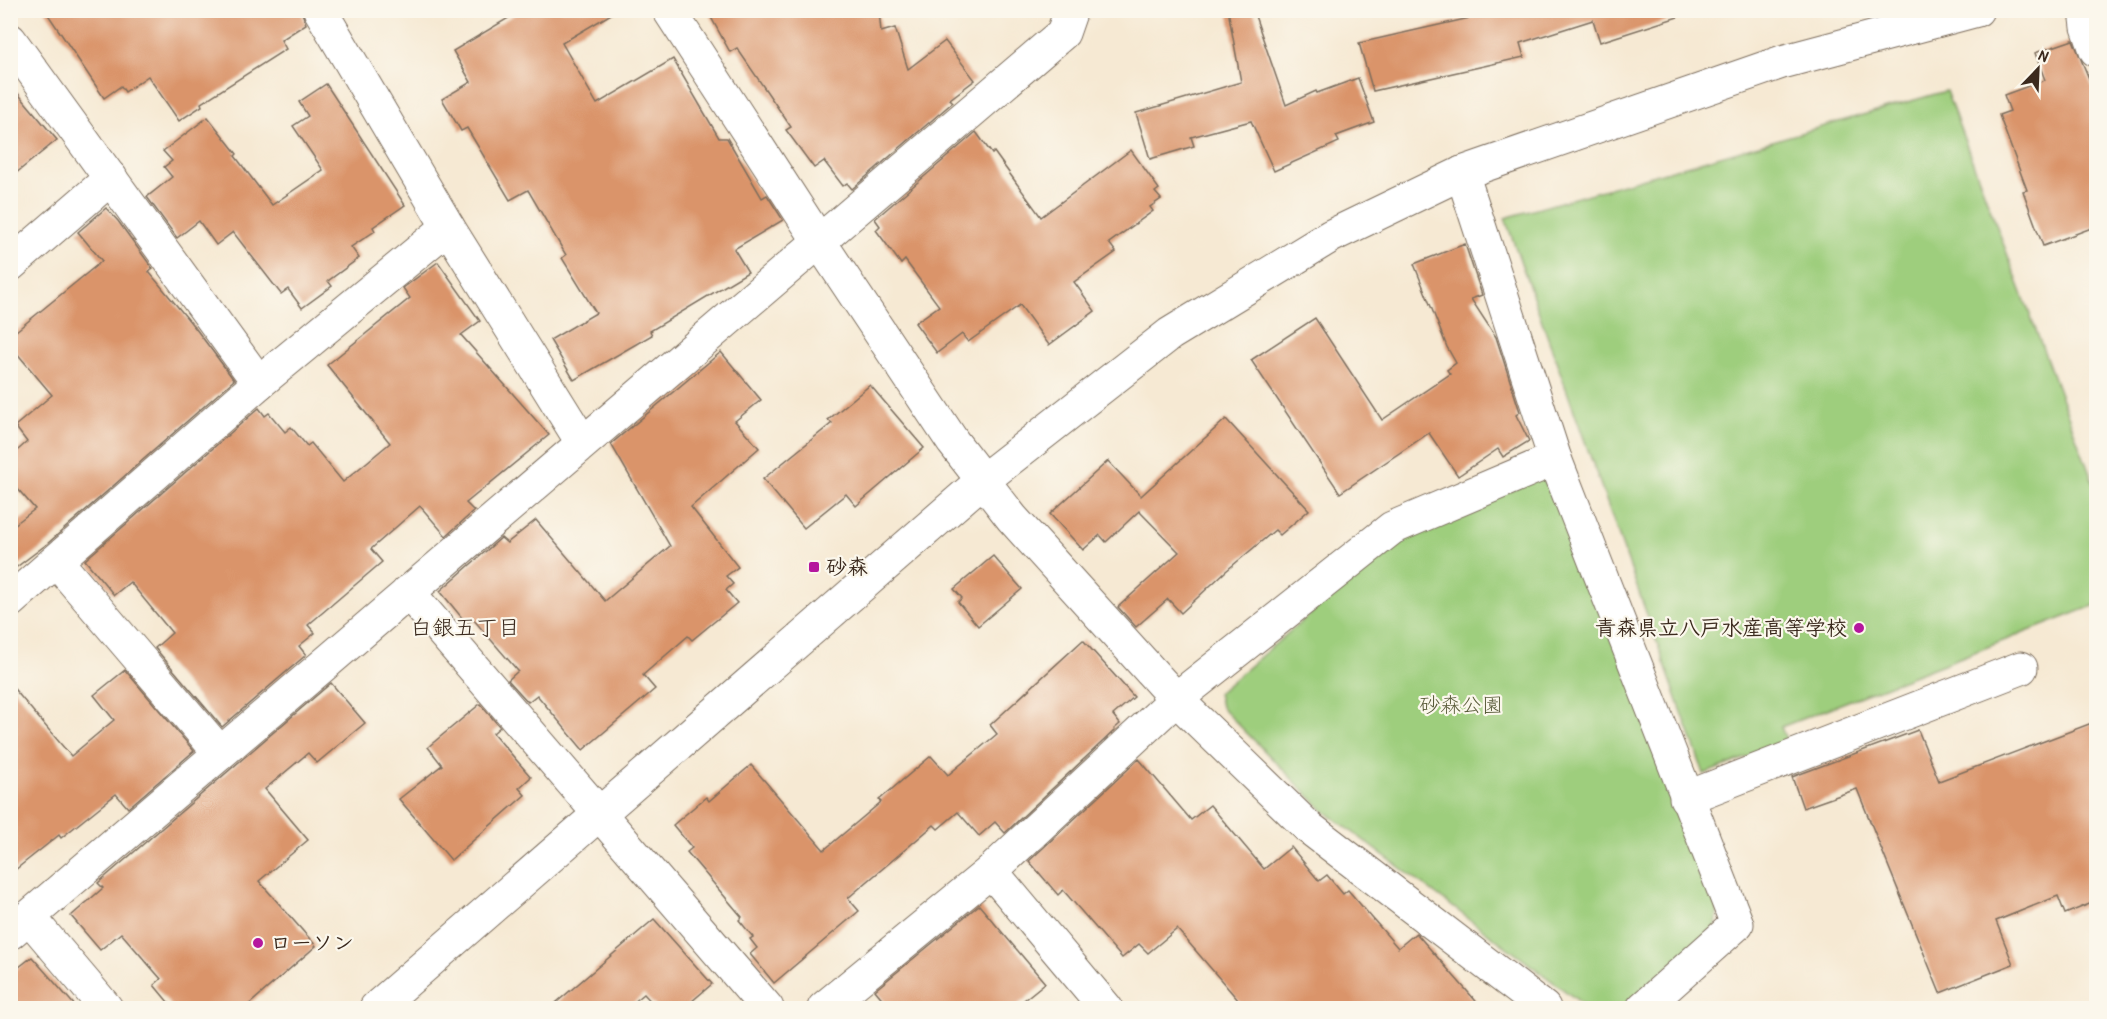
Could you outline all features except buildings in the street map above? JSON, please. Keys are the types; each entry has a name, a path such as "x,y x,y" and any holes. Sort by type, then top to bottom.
{"street":[{"path":"320,10 448,227 582,442"},
{"path":"669,10 953,442 1012,518 1176,699 1308,826 1544,1008"},
{"path":"106,1008 20,925 1063,33 1071,10"},
{"path":"376,1008 982,481 1170,334 1331,236 1462,173 1782,62 1977,10"},
{"path":"2086,10 2088,27 2097,50"},
{"path":"10,40 259,383"},
{"path":"1462,173 1555,459 1737,924 1643,1008"},
{"path":"10,265 111,178"},
{"path":"10,602 259,383 448,227"},
{"path":"824,1008 991,871 1176,699 1392,528 1555,459"},
{"path":"57,562 220,753"},
{"path":"408,592 767,1008"},
{"path":"1686,798 2021,668"},
{"path":"991,871 1106,1008"}],"green space":[{"name":"青森県立八戸水産高等学校","path":"1946,91 2096,490 2096,605 1781,727 1787,742 1704,774 1505,218"},
{"name":"砂森公園","path":"1537,479 1553,482 1718,905 1716,927 1621,1008 1588,1008 1323,810 1221,707 1218,693 1397,540"}],"place":[{"name":"砂森","path":"814,567"},
{"name":"青森県立八戸水産高等学校","path":"1859,628"},
{"name":"ローソン","path":"258,943"}],"district":[{"name":"白銀五丁目","path":"465,627"}]}
